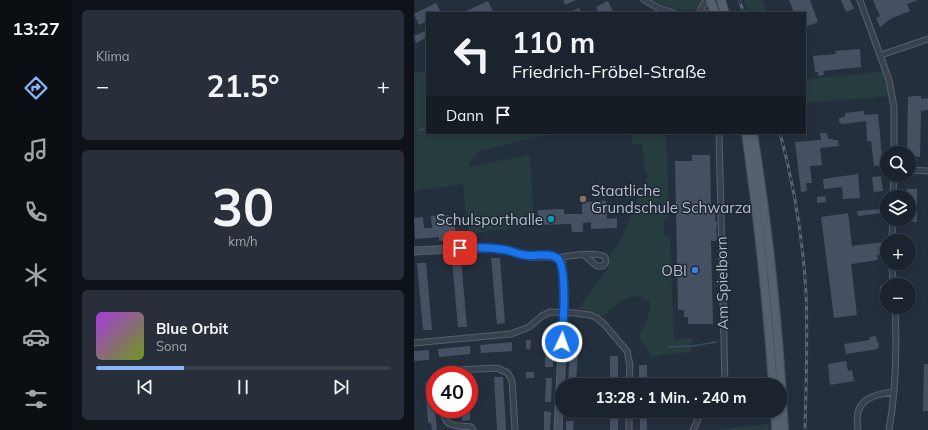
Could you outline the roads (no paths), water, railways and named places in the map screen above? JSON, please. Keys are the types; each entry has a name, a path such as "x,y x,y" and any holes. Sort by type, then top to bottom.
{"main road":[{"path":"710,0 714,12"},
{"path":"715,12 721,2"},
{"path":"721,2 725,12"},
{"path":"746,134 768,304 773,378"},
{"path":"753,134 760,177 775,303 784,430"},
{"path":"775,418 776,430"}],"street":[{"path":"644,0 662,11"},
{"path":"700,12 706,0"},
{"path":"860,0 889,80 894,107 894,146"},
{"path":"881,55 928,39"},
{"name":"Am Spielborn","path":"719,134 725,378"},
{"path":"916,170 928,171"},
{"path":"414,252 482,247 507,250 522,255 552,256 557,258 577,254 584,255"},
{"path":"557,258 562,266 564,312 558,430"},
{"path":"414,343 511,334 529,327 546,313 564,312 590,315 597,318 604,324 627,351 630,365 629,378"},
{"path":"889,430 893,392 896,335 895,314"},
{"path":"478,369 497,368 508,373 512,381 515,430"},
{"path":"858,430 857,415 860,407 867,399 876,394 893,392"},
{"path":"445,418 449,423 457,427 472,427 473,430"},
{"path":"629,418 629,430"},
{"path":"693,430 699,418"}],"waterway":[{"path":"420,130 426,128"},
{"path":"669,347 693,346 716,342"}],"railway":[{"path":"739,0 744,12"},
{"path":"780,134 790,172 805,273 807,327 805,430"}],"place":[{"name":"Staatliche Grundschule Schwarza","path":"583,199"},
{"name":"Schulsporthalle","path":"551,219"},
{"name":"OBI","path":"695,270"}]}
